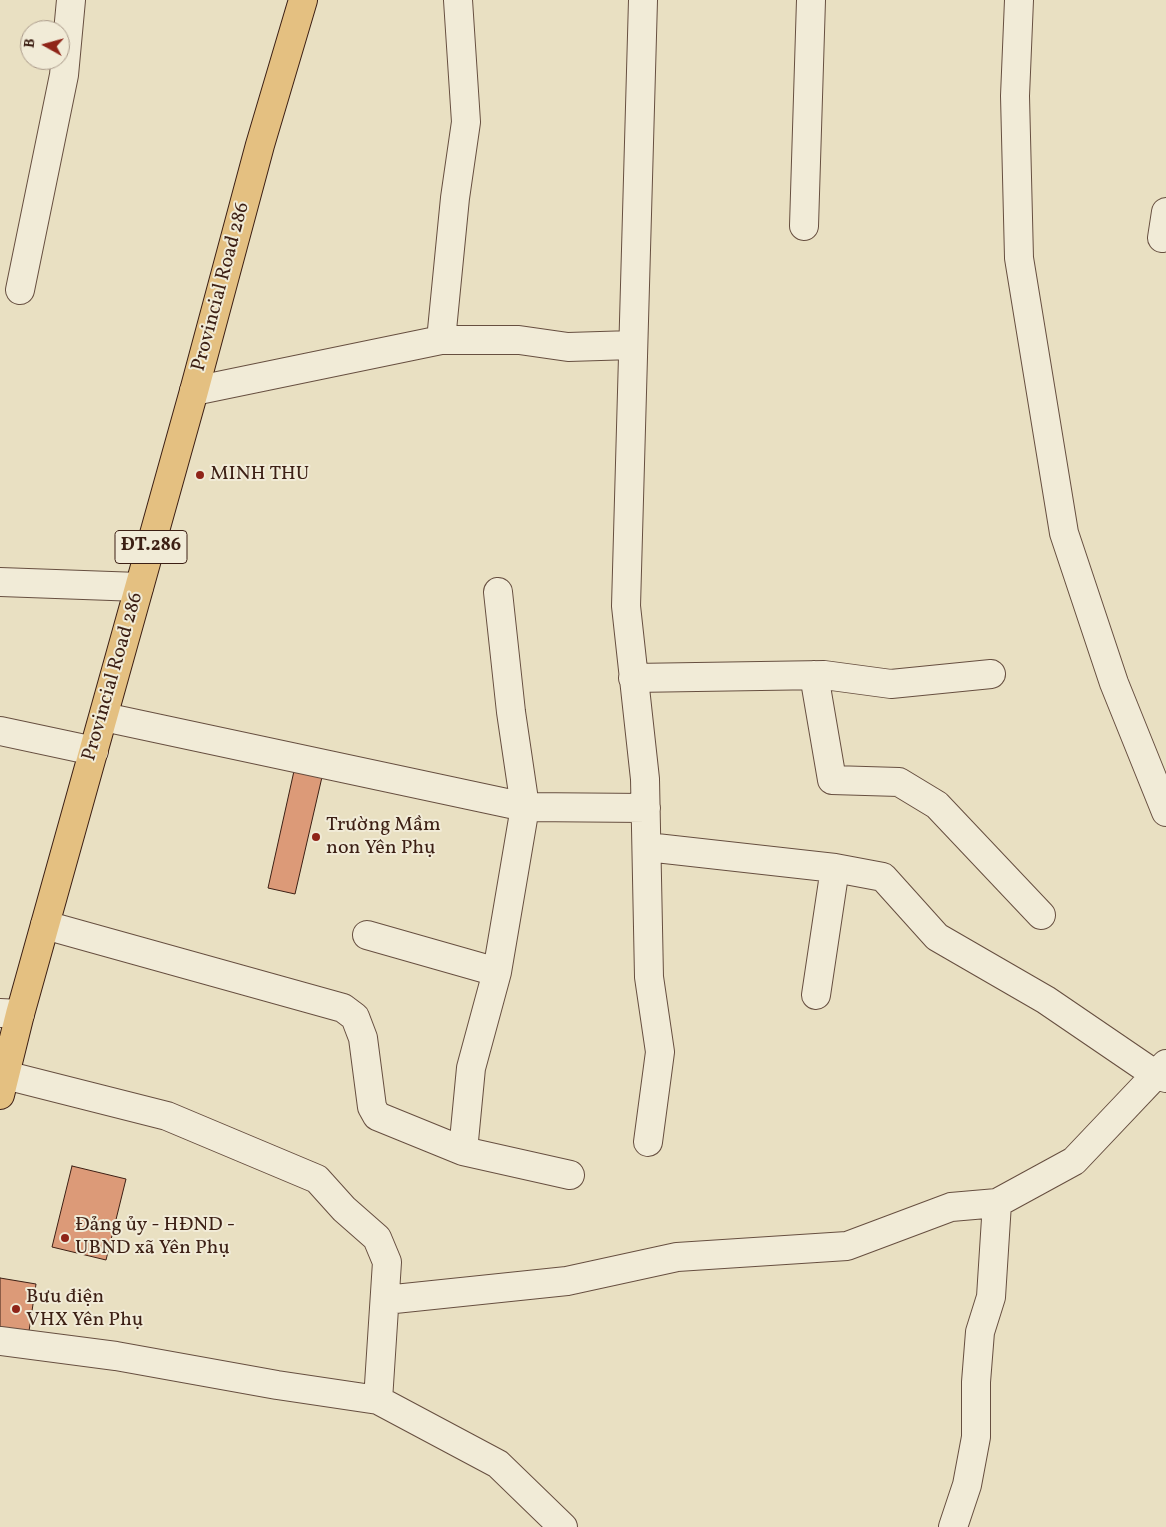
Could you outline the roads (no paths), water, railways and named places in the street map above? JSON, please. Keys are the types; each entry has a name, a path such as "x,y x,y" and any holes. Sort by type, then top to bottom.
{"main road":[{"name":"Provincial Road 286","path":"3,1085 10,1013 45,925 140,587 260,145 303,0"}],"street":[{"path":"20,290 64,75 71,0"},
{"path":"441,340 455,198 466,122 458,0"},
{"path":"643,0 626,606 645,779 649,977 660,1052 648,1142"},
{"path":"804,226 811,0"},
{"path":"1019,0 1015,96 1019,258 1064,533 1114,683 1166,812"},
{"path":"194,391 441,340 519,340 568,346 634,345"},
{"path":"0,582 140,587"},
{"path":"463,1151 471,1068 497,972 525,807 511,712 498,592"},
{"path":"633,678 814,675 838,676 891,684 992,674"},
{"path":"814,675 832,780 899,782 936,805 1042,915"},
{"path":"104,717 525,807 646,808"},
{"path":"0,731 94,751"},
{"path":"385,1300 567,1281 677,1257 847,1246 951,1207 997,1203 1074,1161 1163,1072 1046,1000 937,937 883,877 835,868 647,847"},
{"path":"816,995 835,868"},
{"path":"45,925 343,1008 355,1017 363,1038 372,1107 377,1116 463,1151 570,1175"},
{"path":"368,935 497,972"},
{"path":"3,1085 167,1116 317,1179 344,1209 377,1238 387,1262 378,1400"},
{"path":"953,1527 967,1485 976,1437 976,1382 980,1332 991,1296 997,1203"},
{"path":"0,1341 116,1356 277,1385 378,1400 498,1464 564,1527"}],"place":[{"name":"MINH THU","path":"200,475"},
{"name":"Trường Mầm non Yên Phụ","path":"316,837"},
{"name":"Đảng ủy - HĐND - UBND xã Yên Phụ","path":"65,1238"},
{"name":"Bưu điện VHX Yên Phụ","path":"16,1309"}]}
